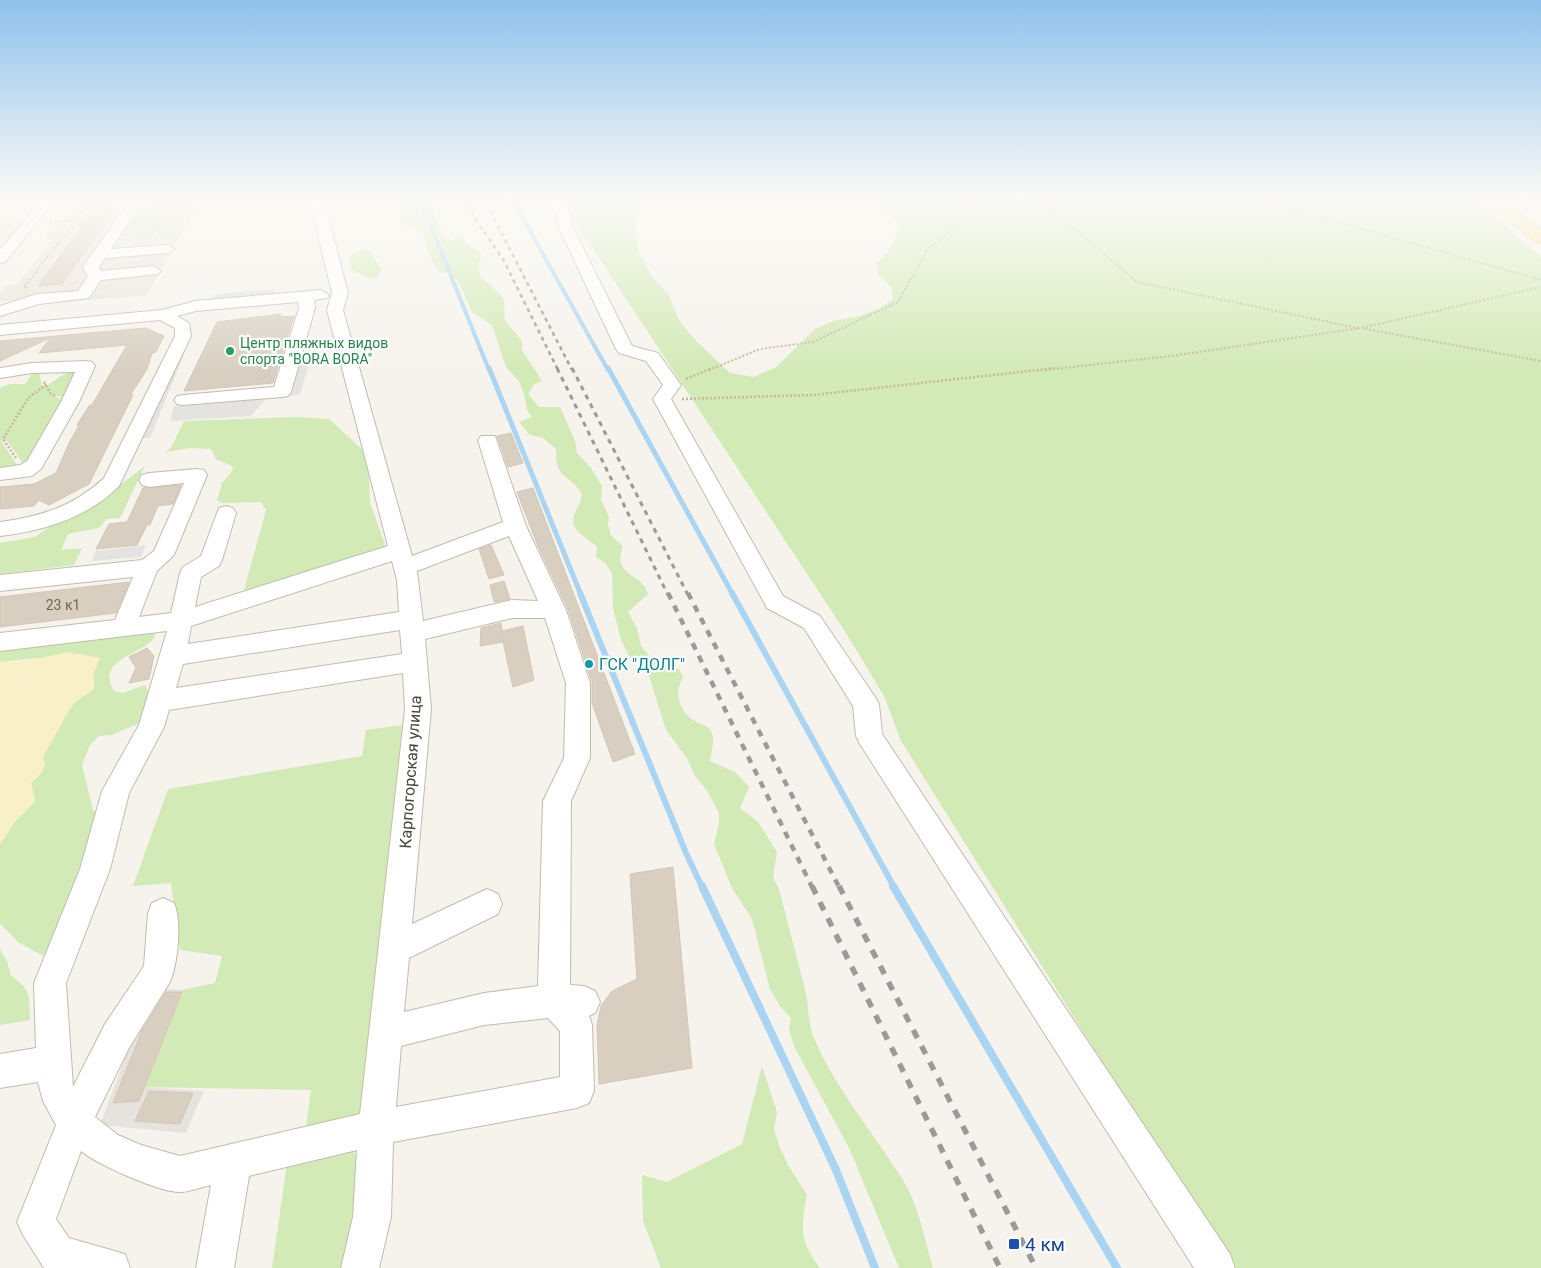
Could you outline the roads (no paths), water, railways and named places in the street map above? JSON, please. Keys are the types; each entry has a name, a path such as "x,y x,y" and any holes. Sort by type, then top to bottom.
{"lane":[{"path":"96,276 90,267 97,256"},
{"name":"Карпогорская улица","path":"331,256 340,293 335,310 408,580 418,709 376,1128 372,1217 360,1268"},
{"path":"580,256 625,349 652,356 667,392 775,602 812,622 866,704 869,736 1216,1268"},
{"path":"96,276 152,271"},
{"path":"85,293 96,276"},
{"path":"0,311 44,298 103,292"},
{"path":"0,330 163,314 195,306 340,293"},
{"path":"183,400 282,392 307,308 306,297"},
{"path":"0,529 49,520 104,490 112,481 183,336 183,326 163,314"},
{"path":"0,373 24,368 63,365 86,366 70,402 34,465 25,471 0,474"},
{"path":"226,513 211,560 191,573 173,656 151,727 116,791 95,869 50,984 55,1089 74,1123 105,1148 139,1163 180,1174 376,1128 577,1091 576,1024 569,1001 558,801 577,758 578,683 554,610 516,526 488,440"},
{"path":"123,628 148,567 163,555 197,475 149,480"},
{"path":"0,642 181,620 516,526"},
{"path":"0,583 148,567"},
{"path":"173,656 412,626 512,609 554,610"},
{"path":"159,701 414,662"},
{"path":"394,949 487,904"},
{"path":"111,1268 56,1254 36,1222 74,1123 117,1036 159,971 163,913"},
{"path":"386,1034 462,1012 569,1001"},
{"path":"0,1071 54,1062"},
{"path":"215,1268 233,1161"}],"waterway":[{"path":"443,256 489,370"},
{"path":"544,256 608,370"},
{"path":"489,368 581,595"},
{"path":"608,368 733,595"},
{"path":"580,593 686,853 702,887"},
{"path":"732,593 894,887"},
{"path":"702,886 836,1170 875,1268"},
{"path":"893,886 1117,1268"}],"railway":[{"path":"501,256 558,370"},
{"path":"513,256 572,370"},
{"path":"557,368 668,595"},
{"path":"572,368 688,595"},
{"path":"668,593 812,887"},
{"path":"688,593 839,887"},
{"path":"812,886 1000,1268"},
{"path":"839,886 1036,1268"}],"place":[{"name":"Центр пляжных видов спорта \"BORA BORA\"","path":"230,351"},
{"name":"ГСК \"ДОЛГ\"","path":"589,664"},
{"name":"4 км","path":"1014,1244"}]}
